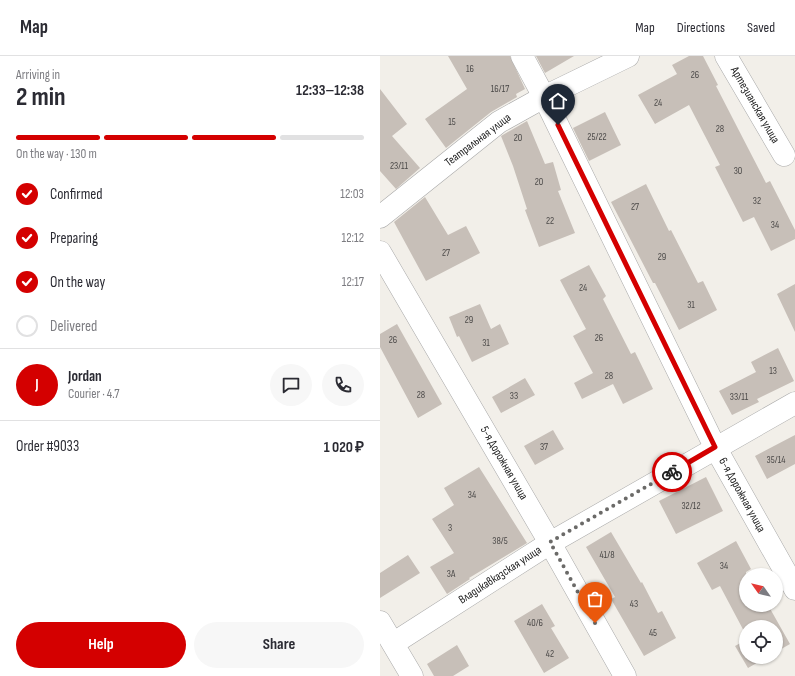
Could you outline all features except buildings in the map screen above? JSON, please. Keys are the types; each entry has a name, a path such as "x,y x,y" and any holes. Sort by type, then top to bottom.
{"street":[{"name":"6-я Дорожная улица","path":"522,56 544,97 715,447 795,589"},
{"name":"Театральная улица","path":"380,217 499,122 544,97 628,56"},
{"name":"Артезианская улица","path":"726,56 784,155"},
{"name":"5-я Дорожная улица","path":"380,252 550,542 624,676"},
{"name":"Владикавказская улица","path":"394,643 550,542 715,447 795,403"},
{"path":"380,622 394,643 412,676"}],"way so far":[{"path":"595,623 550,542 672,472"}],"route":[{"path":"558,125 715,447 672,472"}]}
